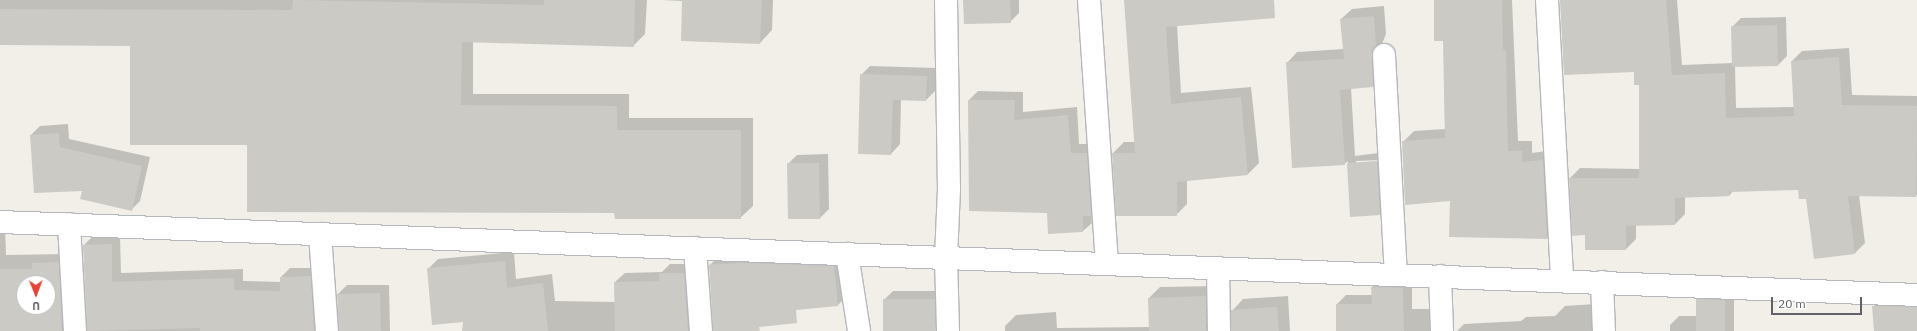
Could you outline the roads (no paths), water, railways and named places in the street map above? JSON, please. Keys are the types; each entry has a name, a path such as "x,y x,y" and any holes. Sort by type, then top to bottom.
{"street":[{"path":"946,0 949,189 946,258 948,331"},
{"path":"1089,0 1107,264"},
{"path":"1547,0 1562,281"},
{"path":"1384,55 1396,274"},
{"path":"0,222 1917,294"},
{"path":"68,224 75,331"},
{"path":"320,234 327,331"},
{"path":"695,248 701,331"},
{"path":"847,254 859,331"},
{"path":"1218,268 1219,331"},
{"path":"1440,276 1442,331"},
{"path":"1602,282 1604,331"}]}
